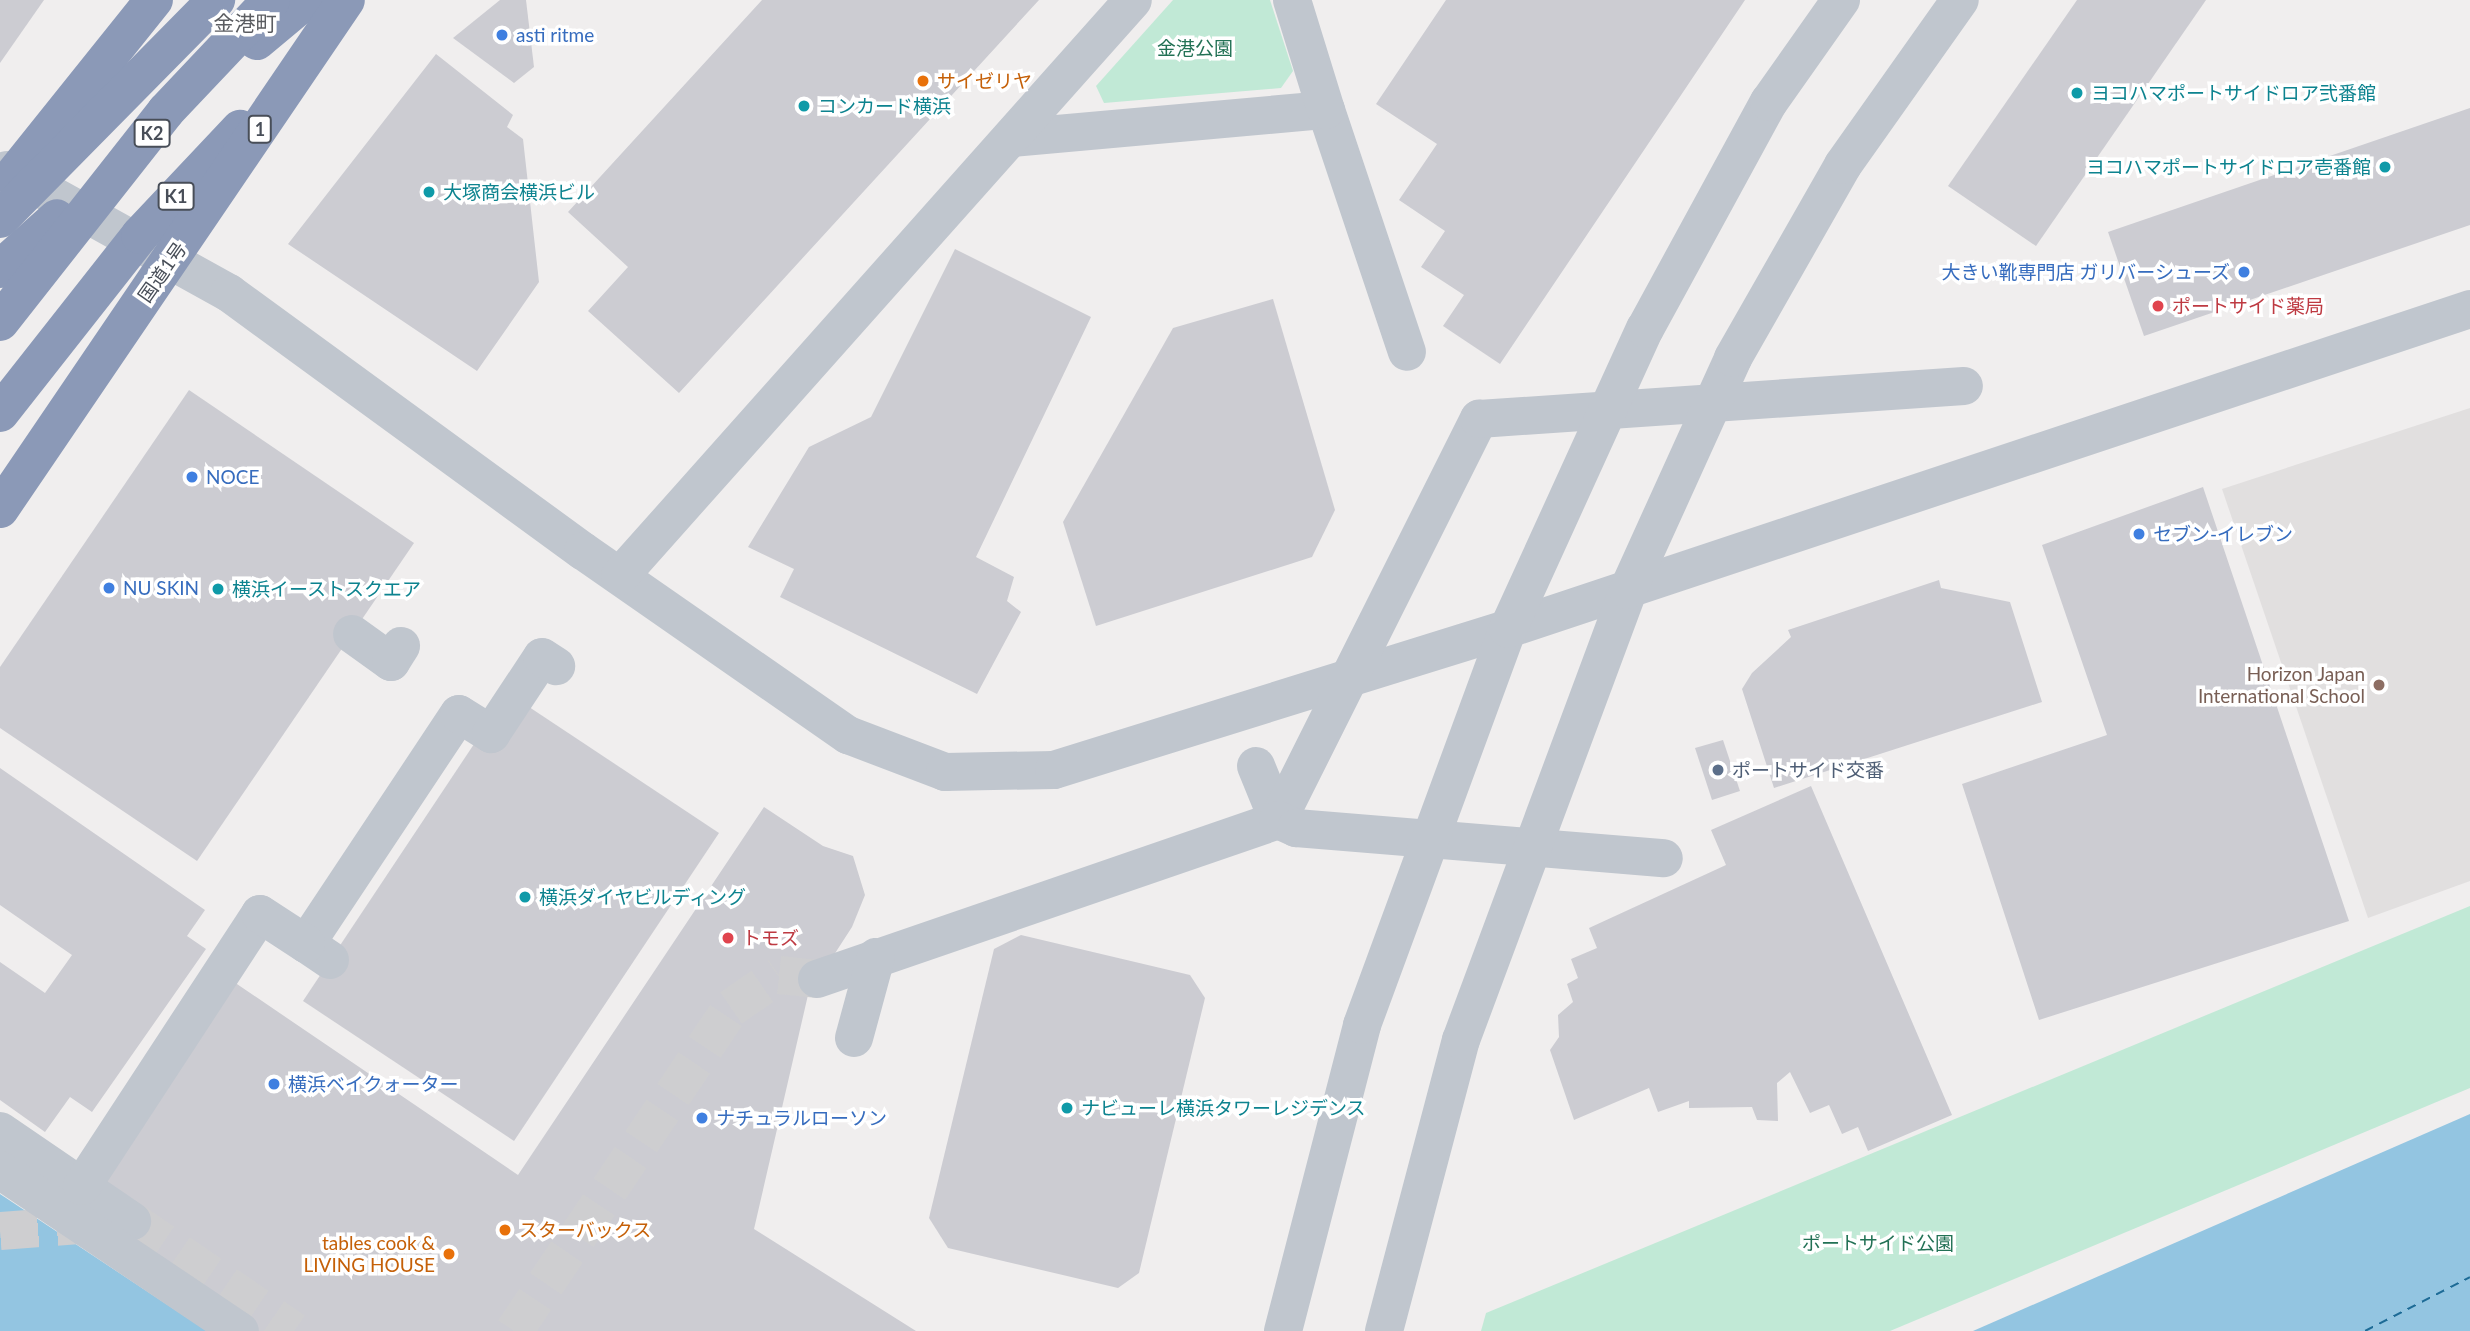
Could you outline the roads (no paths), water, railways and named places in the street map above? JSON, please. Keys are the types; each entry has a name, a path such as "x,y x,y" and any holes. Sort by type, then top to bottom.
{"highway":[{"path":"5,178 154,0"},
{"name":"K2","path":"0,219 216,0"},
{"path":"0,322 166,111 271,0"},
{"name":"K2","path":"0,269 306,0"},
{"name":"国道1号","path":"0,509 346,0"},
{"name":"K1","path":"0,413 140,235 285,83 376,0"}],"street":[{"path":"620,576 1133,0"},
{"path":"1292,0 1407,352"},
{"path":"1283,1331 1362,1026 1508,629 1645,329 1769,102 1841,0"},
{"path":"1384,1331 1461,1040 1628,590 1733,358 1843,165 1960,0"},
{"path":"1011,138 1326,110"},
{"path":"5,178 173,257 848,735 945,772 1054,770 1628,590 2470,309"},
{"path":"1278,820 1476,410 1964,386"},
{"path":"352,635 391,662 401,646"},
{"path":"82,1186 260,914 318,952 459,714 491,734 542,657 556,666"},
{"path":"1256,766 1278,820"},
{"path":"817,979 1278,820 1296,828 1664,858"},
{"path":"854,1038 876,957"},
{"path":"9,1139 132,1221"},
{"path":"9,1139 240,1331"}],"water":[{"path":"2470,1114 2470,1331 1973,1331"},
{"path":"0,1194 207,1331 0,1331"}],"tunnel":[{"path":"514,1331 731,1008 779,975 817,979"},
{"path":"0,1231 132,1221 294,1331"}],"place":[{"name":"asti ritme","path":"502,35"},
{"name":"サイゼリヤ","path":"923,81"},
{"name":"ヨコハマポートサイドロア弐番館","path":"2077,93"},
{"name":"コンカード横浜","path":"804,106"},
{"name":"ヨコハマポートサイドロア壱番館","path":"2385,167"},
{"name":"大塚商会横浜ビル","path":"429,192"},
{"name":"大きい靴専門店 ガリバーシューズ","path":"2244,272"},
{"name":"ポートサイド薬局","path":"2158,306"},
{"name":"NOCE","path":"192,477"},
{"name":"セブン-イレブン","path":"2139,534"},
{"name":"NU SKIN","path":"109,588"},
{"name":"横浜イーストスクエア","path":"218,589"},
{"name":"Horizon Japan International School","path":"2379,685"},
{"name":"ポートサイド交番","path":"1718,770"},
{"name":"横浜ダイヤビルディング","path":"525,897"},
{"name":"トモズ","path":"728,938"},
{"name":"横浜ベイクォーター","path":"274,1084"},
{"name":"ナビューレ横浜タワーレジデンス","path":"1067,1108"},
{"name":"ナチュラルローソン","path":"702,1118"},
{"name":"スターバックス","path":"505,1230"},
{"name":"tables cook & LIVING HOUSE","path":"449,1254"}],"district":[{"name":"金港町","path":"245,23"}],"park label":[{"name":"金港公園","path":"1195,48"},
{"name":"ポートサイド公園","path":"1878,1243"}]}
